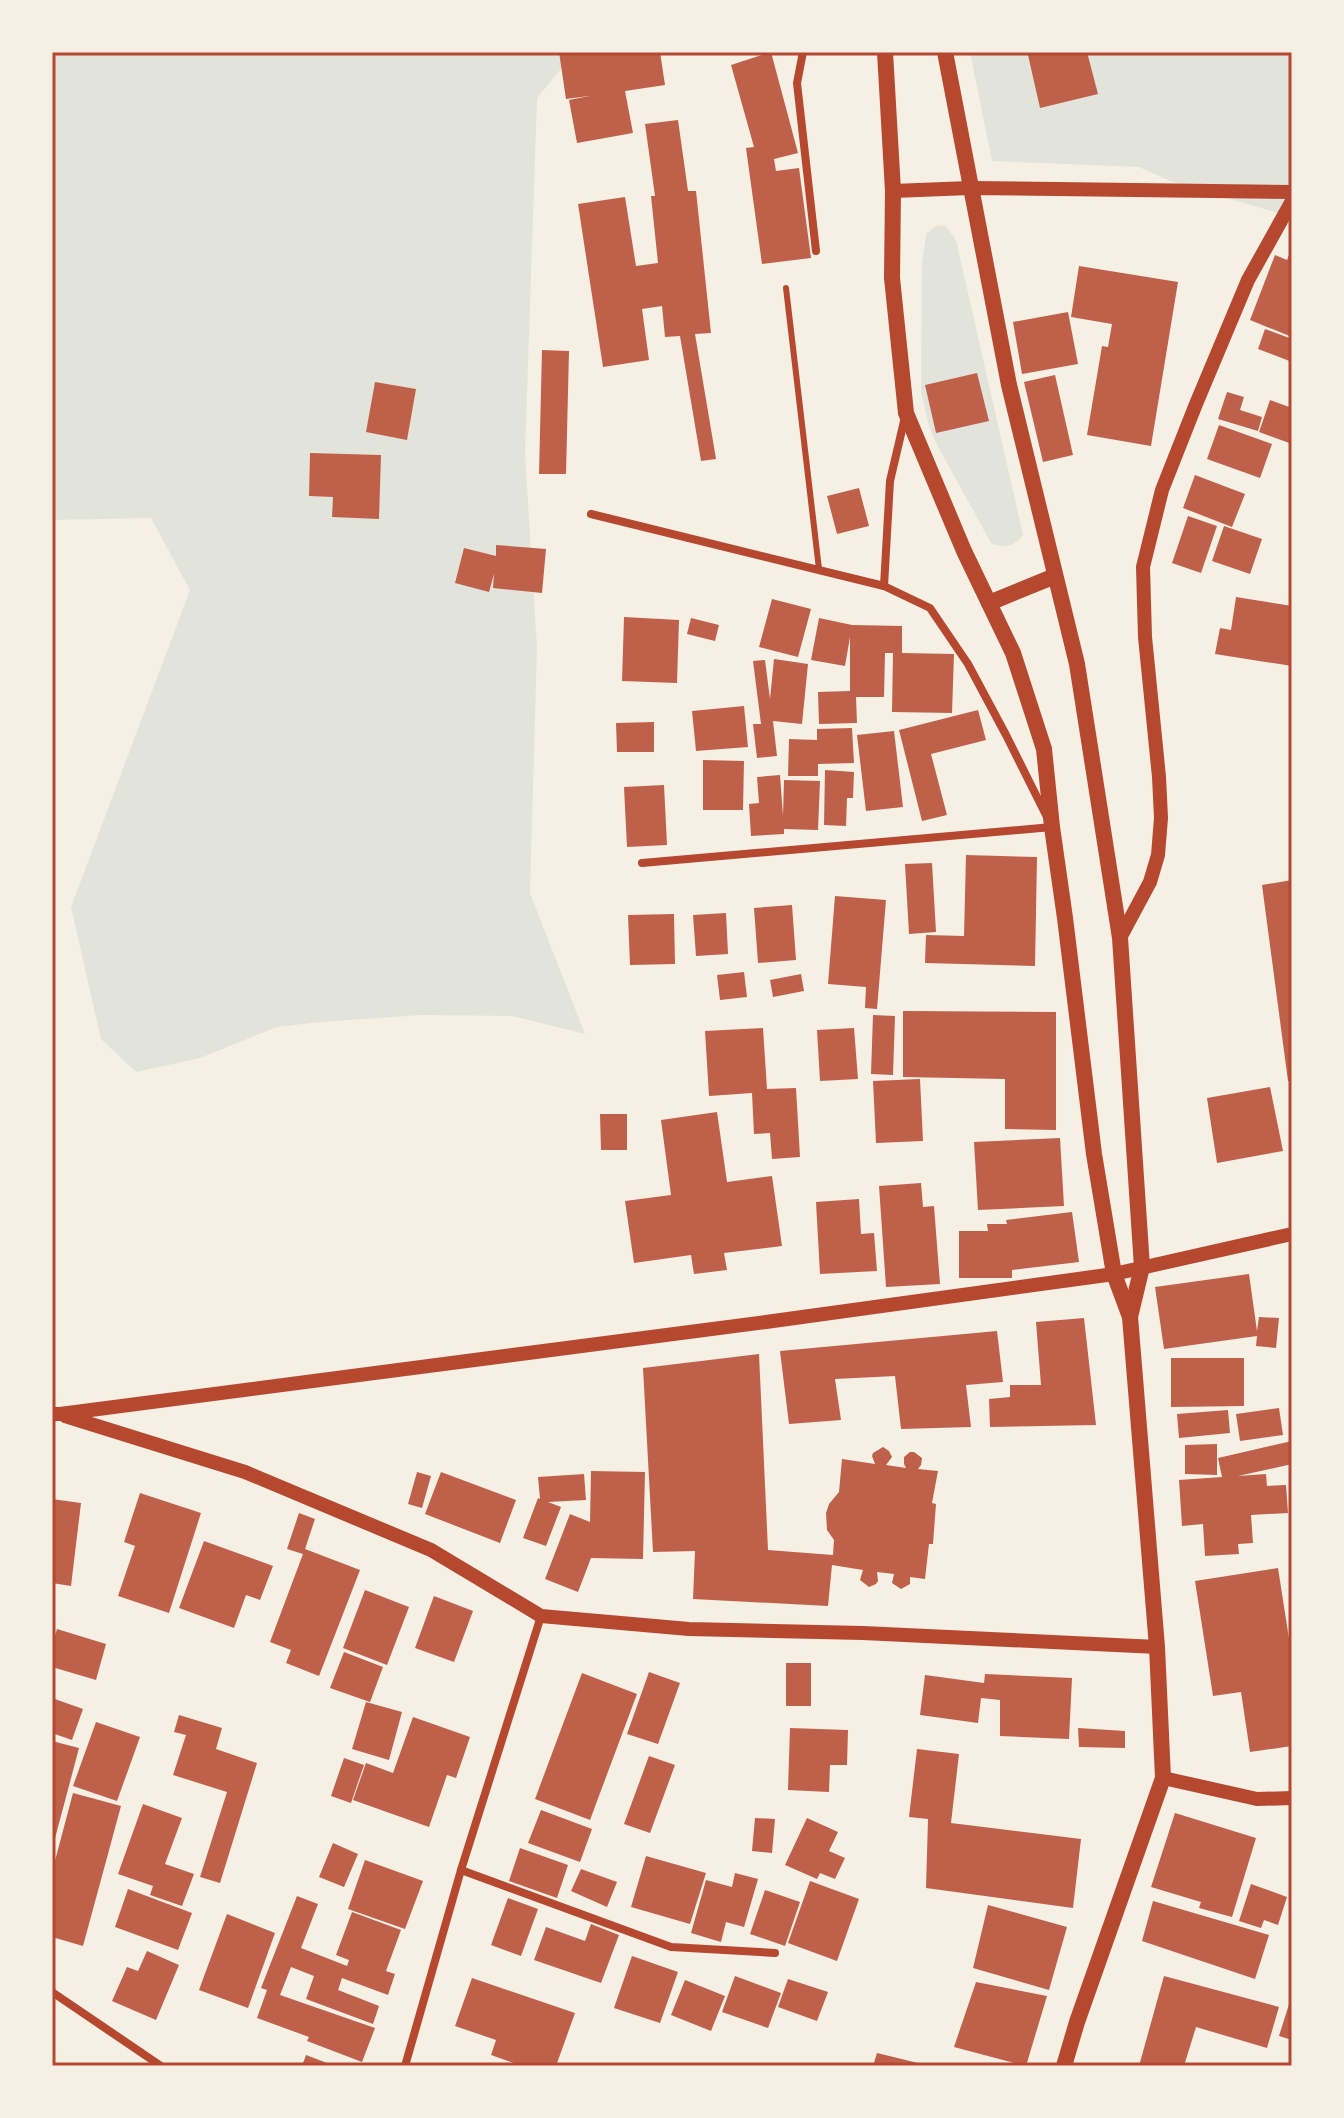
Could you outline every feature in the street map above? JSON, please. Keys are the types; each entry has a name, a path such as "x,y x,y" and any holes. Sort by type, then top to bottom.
{"main road":[{"path":"885,52 893,191 892,278 906,413 964,551 1013,653 1044,749 1094,1154 1114,1274 1130,1317 1157,1647 1163,1778 1064,2066"},
{"path":"945,52 1009,385 1077,664 1120,938 1142,1267 1130,1317"},
{"path":"989,603 1055,576"}],"street":[{"path":"803,52 797,83 816,251"},
{"path":"893,191 970,188 1292,192"},
{"path":"1120,938 1150,882 1158,855 1161,818 1145,637 1143,567 1162,490 1196,404 1248,280 1292,201"},
{"path":"884,586 890,481 906,413"},
{"path":"591,514 884,586 930,608 968,664 1052,827 642,863"},
{"path":"56,1414 1114,1274 1292,1234"},
{"path":"56,1414 245,1472 431,1550 541,1616 689,1629 863,1633 1157,1647"},
{"path":"405,2066 461,1870 541,1616"},
{"path":"1163,1778 1257,1799 1292,1798"},
{"path":"461,1870 671,1947 775,1953"},
{"path":"52,1992 161,2066"}],"lane":[{"path":"786,288 819,569"}],"shaded area":[{"path":"52,52 575,52 537,98 525,454 537,647 530,893 585,1034 512,1016 422,1015 320,1022 277,1027 200,1058 136,1072 101,1039 71,907 190,590 151,518 52,520"},
{"path":"970,52 1292,52 1292,217 1175,183 1139,167 992,161"},
{"path":"945,225 956,240 1023,535 1008,546 991,543 937,445 921,392 922,264 926,234 936,226"}],"building":[{"path":"559,52 660,52 665,85 625,91 633,133 577,143 569,100 589,96 566,99"},
{"path":"771,52 798,153 774,159 776,171 799,168 811,258 762,264 746,148 754,147 731,65"},
{"path":"1087,52 1098,94 1040,108 1028,55"},
{"path":"678,120 688,191 696,191 711,333 695,334 716,459 701,461 680,336 665,337 662,306 642,309 649,360 603,367 578,204 625,197 636,266 658,263 651,196 655,196 645,124"},
{"path":"1292,247 1292,337 1250,320 1275,255 1287,260"},
{"path":"1079,266 1178,282 1151,446 1087,435 1102,346 1108,347 1112,324 1071,317"},
{"path":"1068,312 1078,364 1022,374 1013,322"},
{"path":"1265,329 1292,339 1292,362 1258,349"},
{"path":"542,350 569,351 566,474 539,474"},
{"path":"977,373 989,421 936,433 925,385"},
{"path":"1055,375 1073,455 1043,462 1024,382"},
{"path":"375,382 416,389 407,440 366,432"},
{"path":"1227,392 1244,397 1240,410 1262,417 1258,431 1218,419"},
{"path":"1270,400 1292,408 1292,444 1259,432"},
{"path":"1219,425 1272,444 1260,478 1207,459"},
{"path":"310,453 381,455 379,519 332,517 333,497 309,496"},
{"path":"1195,475 1245,494 1232,527 1183,508"},
{"path":"859,488 869,526 837,534 827,496"},
{"path":"1188,516 1217,526 1201,573 1172,563"},
{"path":"1224,526 1262,539 1250,574 1212,561"},
{"path":"496,545 546,549 542,593 493,588 494,574 489,592 455,583 464,548 496,556"},
{"path":"1236,597 1292,606 1292,666 1215,654 1220,628 1231,630"},
{"path":"772,599 811,609 798,657 759,647"},
{"path":"624,617 679,620 677,683 622,681"},
{"path":"691,618 719,625 715,641 687,634"},
{"path":"819,618 852,625 902,626 902,653 954,654 952,713 892,712 893,653 885,653 884,697 856,697 857,723 819,724 818,692 850,691 850,637 845,666 811,660"},
{"path":"774,659 808,664 802,724 773,721 777,756 757,758 753,724 761,724 753,661 765,660 770,699"},
{"path":"744,706 748,747 696,751 692,711"},
{"path":"978,710 986,740 931,754 947,815 922,821 899,730"},
{"path":"654,722 654,752 617,752 616,723"},
{"path":"852,728 854,763 818,764 818,776 788,776 789,739 817,740 817,729"},
{"path":"894,731 903,807 866,811 857,735"},
{"path":"703,760 744,761 743,810 703,810"},
{"path":"825,770 854,772 853,798 847,798 846,826 824,825"},
{"path":"780,775 783,816 784,780 820,781 818,830 784,829 784,834 751,836 749,804 759,803 757,777"},
{"path":"664,785 667,845 627,847 624,787"},
{"path":"966,855 1037,857 1035,966 925,963 926,935 964,936"},
{"path":"932,863 936,932 909,934 905,864"},
{"path":"1292,880 1292,1081 1288,1081 1262,885"},
{"path":"835,896 886,900 877,1009 865,1008 866,987 828,984"},
{"path":"792,905 796,960 758,963 754,908"},
{"path":"726,913 728,954 696,956 693,915"},
{"path":"674,914 675,964 630,965 628,915"},
{"path":"744,972 747,997 720,1000 717,975"},
{"path":"801,974 804,991 773,997 770,980"},
{"path":"903,1011 1056,1012 1056,1130 1005,1129 1005,1079 903,1077"},
{"path":"873,1015 895,1016 893,1075 871,1074"},
{"path":"763,1028 767,1089 796,1088 800,1157 772,1159 770,1133 754,1134 752,1093 709,1096 705,1031"},
{"path":"854,1028 858,1079 820,1081 817,1030"},
{"path":"920,1079 923,1141 876,1143 873,1081"},
{"path":"1270,1087 1283,1151 1217,1163 1207,1098"},
{"path":"717,1112 727,1182 772,1176 782,1246 724,1253 727,1270 694,1274 691,1255 634,1263 625,1201 671,1195 661,1120"},
{"path":"600,1114 627,1114 627,1150 601,1150"},
{"path":"1060,1138 1064,1206 978,1210 974,1142"},
{"path":"921,1183 923,1207 934,1206 940,1284 886,1287 879,1186"},
{"path":"859,1199 861,1234 874,1233 877,1271 820,1274 816,1202"},
{"path":"1072,1212 1079,1262 1012,1270 1012,1278 959,1278 959,1231 988,1231 987,1224 1007,1224 1006,1220"},
{"path":"1249,1274 1257,1331 1259,1317 1279,1318 1276,1348 1256,1346 1257,1336 1164,1349 1155,1287"},
{"path":"1084,1318 1096,1425 990,1427 989,1399 1010,1397 1010,1385 1041,1385 1036,1322"},
{"path":"997,1331 1003,1382 966,1385 971,1427 901,1429 895,1376 835,1379 841,1420 789,1424 780,1351"},
{"path":"759,1354 768,1550 833,1555 834,1540 827,1530 826,1513 839,1492 842,1459 875,1464 873,1453 883,1447 892,1457 886,1465 906,1468 904,1457 914,1452 922,1458 918,1469 938,1471 932,1503 936,1504 933,1544 929,1544 925,1579 910,1577 910,1584 901,1589 892,1583 894,1574 877,1572 878,1581 869,1587 860,1580 863,1570 832,1565 828,1606 693,1599 695,1551 653,1552 643,1368"},
{"path":"1171,1358 1244,1358 1244,1406 1171,1407"},
{"path":"1279,1408 1283,1435 1240,1441 1236,1414"},
{"path":"1228,1410 1230,1433 1179,1438 1177,1414"},
{"path":"1292,1441 1292,1464 1238,1476 1266,1474 1267,1486 1286,1485 1288,1513 1251,1515 1253,1543 1238,1544 1239,1554 1205,1556 1203,1524 1182,1526 1179,1480 1222,1477 1218,1458"},
{"path":"1217,1444 1217,1475 1185,1474 1185,1445"},
{"path":"591,1471 645,1472 643,1559 591,1558 578,1592 545,1579 570,1514 590,1522"},
{"path":"417,1472 431,1476 422,1508 408,1504"},
{"path":"441,1472 516,1500 500,1543 425,1514"},
{"path":"584,1474 586,1500 548,1502 561,1507 546,1546 523,1538 540,1499 538,1477"},
{"path":"140,1493 201,1513 169,1613 118,1596 135,1546 124,1542"},
{"path":"52,1499 81,1503 71,1586 52,1583"},
{"path":"299,1513 315,1519 305,1549 360,1570 319,1676 286,1663 291,1650 270,1642 303,1554 287,1549"},
{"path":"204,1541 273,1566 260,1600 246,1595 234,1628 179,1608"},
{"path":"1278,1568 1292,1644 1292,1746 1250,1752 1241,1692 1213,1696 1195,1581"},
{"path":"365,1590 409,1607 387,1665 343,1648"},
{"path":"434,1596 473,1611 454,1662 415,1648"},
{"path":"57,1629 106,1644 96,1680 52,1667 52,1645"},
{"path":"344,1652 383,1667 370,1702 330,1688"},
{"path":"786,1663 811,1663 811,1706 786,1706"},
{"path":"649,1672 680,1683 658,1744 627,1734"},
{"path":"582,1673 637,1694 590,1820 535,1799"},
{"path":"985,1674 1072,1678 1069,1739 1000,1736 1000,1700 981,1698 978,1723 920,1715 925,1675 984,1683"},
{"path":"52,1698 83,1709 72,1740 52,1733"},
{"path":"366,1702 402,1712 389,1760 352,1749"},
{"path":"179,1715 222,1728 216,1749 257,1763 220,1883 200,1877 227,1792 173,1775 186,1735 174,1732"},
{"path":"413,1717 470,1737 456,1778 447,1775 429,1827 353,1800 366,1763 393,1773"},
{"path":"96,1722 140,1737 117,1801 73,1786"},
{"path":"790,1728 848,1730 847,1765 830,1765 829,1792 788,1790"},
{"path":"1078,1728 1125,1731 1125,1748 1079,1747"},
{"path":"52,1741 79,1748 53,1846 52,1846"},
{"path":"917,1749 959,1754 951,1823 1081,1839 1073,1908 926,1888 928,1819 909,1817"},
{"path":"649,1756 675,1765 650,1833 624,1824"},
{"path":"344,1758 364,1765 351,1803 331,1796"},
{"path":"73,1793 121,1806 83,1946 52,1937 52,1872"},
{"path":"143,1804 182,1818 165,1864 194,1874 182,1906 150,1895 153,1886 118,1874"},
{"path":"541,1810 592,1829 580,1862 528,1843"},
{"path":"1175,1813 1256,1838 1232,1917 1199,1908 1201,1902 1151,1887"},
{"path":"755,1818 775,1819 772,1853 752,1851"},
{"path":"807,1818 838,1832 829,1851 845,1858 835,1879 820,1873 817,1879 785,1865"},
{"path":"333,1843 358,1854 344,1887 319,1877"},
{"path":"520,1848 568,1865 557,1898 509,1881"},
{"path":"646,1856 706,1873 690,1924 631,1907"},
{"path":"365,1860 423,1881 405,1929 348,1909"},
{"path":"581,1869 617,1882 607,1907 571,1891"},
{"path":"735,1873 758,1879 744,1927 726,1922 721,1942 691,1933 706,1880 732,1887"},
{"path":"810,1881 859,1899 837,1961 788,1943"},
{"path":"1251,1884 1287,1897 1278,1925 1264,1920 1261,1928 1239,1921"},
{"path":"128,1889 192,1913 178,1950 115,1927"},
{"path":"765,1890 800,1902 785,1946 750,1934"},
{"path":"297,1896 318,1904 301,1948 347,1966 349,1960 336,1955 352,1912 401,1930 386,1971 395,1974 388,1995 342,1978 338,1990 379,2006 373,2024 306,1999 314,1976 291,1967 280,1995 375,2028 362,2062 307,2041 309,2037 257,2018 267,1990 261,1988"},
{"path":"508,1898 538,1909 521,1956 491,1945"},
{"path":"1153,1901 1269,1935 1255,1979 1142,1941"},
{"path":"988,1905 1067,1927 1049,1990 973,1968"},
{"path":"227,1914 275,1933 248,2008 199,1990"},
{"path":"591,1924 619,1935 601,1983 534,1960 546,1927 585,1941"},
{"path":"147,1951 179,1965 156,2020 112,2001 127,1967 138,1971"},
{"path":"632,1956 678,1972 660,2023 614,2008"},
{"path":"735,1976 781,1993 768,2028 722,2012"},
{"path":"1164,1976 1279,2007 1267,2048 1196,2027 1184,2066 1139,2066"},
{"path":"472,1978 575,2013 556,2066 522,2066 491,2055 496,2040 455,2026"},
{"path":"788,1979 828,1992 817,2021 778,2007"},
{"path":"685,1980 725,1996 711,2031 671,2015"},
{"path":"976,1982 1047,1996 1026,2066 954,2047"},
{"path":"1292,1998 1292,2040 1279,2036"},
{"path":"877,2053 918,2063 917,2066 873,2066"},
{"path":"306,2055 335,2066 302,2066"}]}
